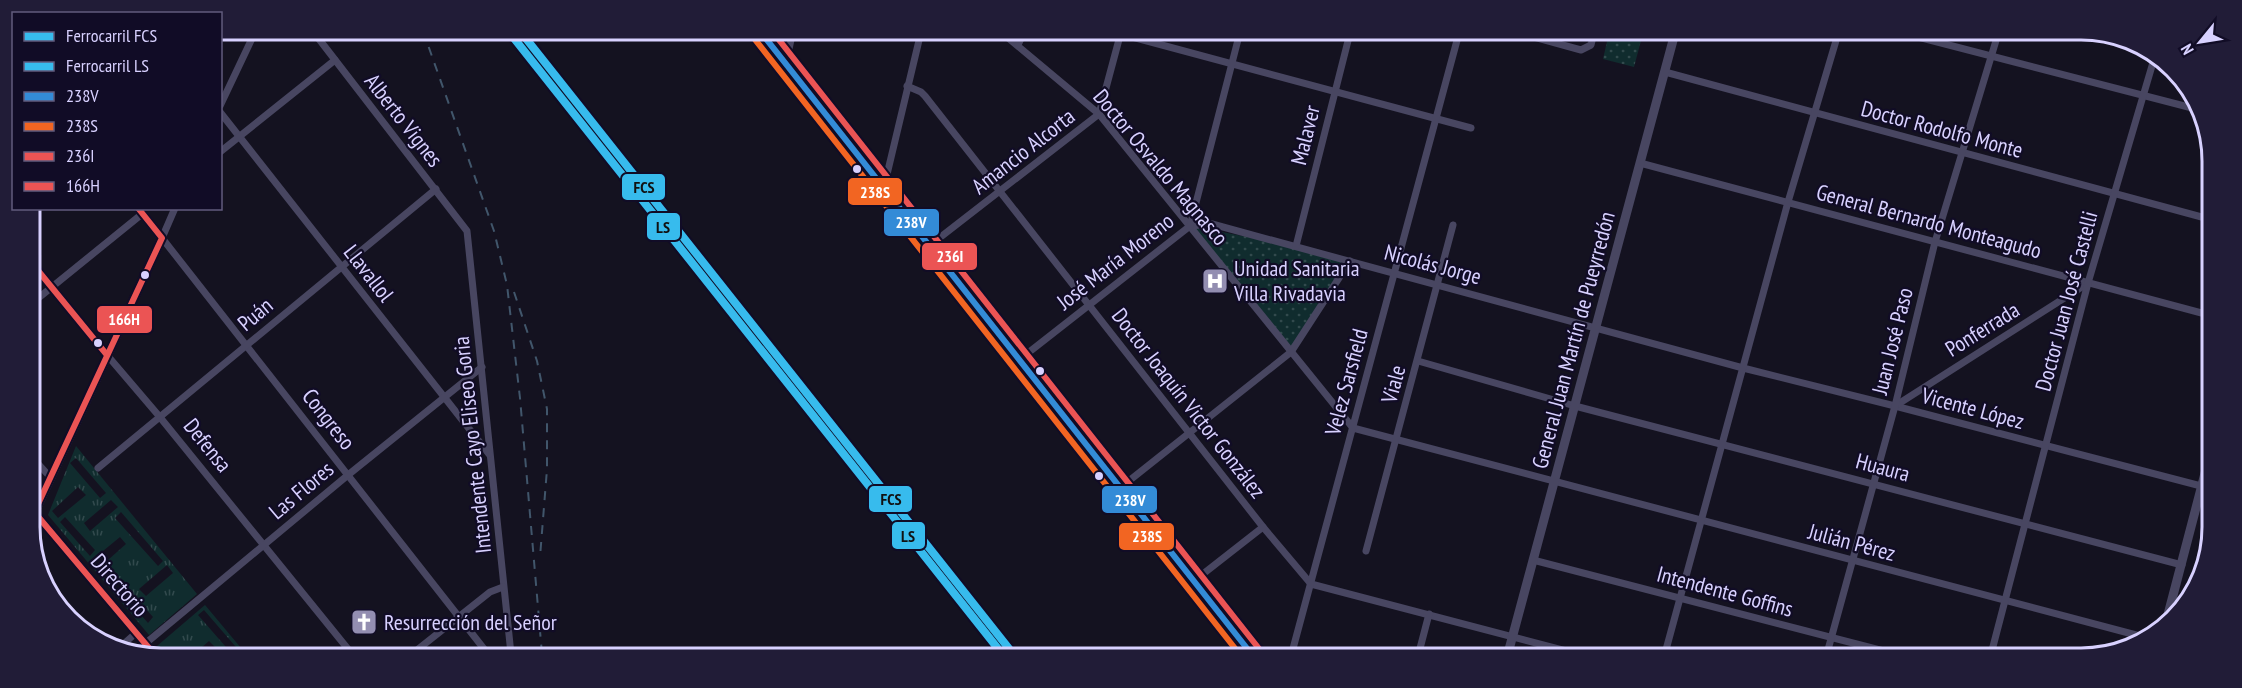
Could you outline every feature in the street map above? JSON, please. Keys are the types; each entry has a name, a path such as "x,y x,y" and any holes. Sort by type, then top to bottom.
{"main road":[{"path":"767,41 1246,647"}],"street":[{"name":"Amancio Alcorta","path":"929,246 1099,114 1119,40"},
{"path":"1150,40 1471,128"},
{"name":"José María Moreno","path":"1019,360 1190,226 1238,40"},
{"name":"Malaver","path":"1296,246 1348,40"},
{"name":"Velez Sarsfield","path":"1293,647 1457,40"},
{"path":"1546,40 1581,50 1591,45 1592,40"},
{"name":"General Juan Martín de Pueyrredón","path":"1509,647 1673,40"},
{"path":"1667,647 1788,202 1836,40"},
{"path":"1930,40 2189,108"},
{"name":"Juan José Paso","path":"1828,647 1895,405 1935,242 1996,40"},
{"path":"222,102 251,41"},
{"name":"Alberto Vignes","path":"320,41 467,231"},
{"path":"780,57 789,49 791,41"},
{"path":"884,187 919,41"},
{"name":"Doctor Osvaldo Magnasco","path":"1012,41 1099,114 1353,428"},
{"path":"1018,45 1020,41"},
{"path":"222,150 335,60"},
{"name":"Doctor Juan José Castelli","path":"1993,647 2088,283 2153,65"},
{"name":"Doctor Rodolfo Monte","path":"1665,72 2202,217"},
{"name":"Doctor Joaquín Victor González","path":"907,86 925,96 1263,527 1311,584"},
{"name":"Llavallol","path":"222,114 490,455"},
{"name":"General Bernardo Monteagudo","path":"1640,163 2202,313"},
{"name":"Puán","path":"98,468 436,189"},
{"path":"40,501 174,210"},
{"path":"41,296 140,211"},
{"name":"Congreso","path":"140,211 483,648"},
{"name":"Nicolás Jorge","path":"1190,226 1212,224 1597,328"},
{"name":"Viale","path":"1366,551 1453,225"},
{"name":"Intendente Cayo Eliseo Goria","path":"467,231 500,542 502,587 510,648"},
{"path":"1120,488 1291,352 1350,261"},
{"name":"Defensa","path":"41,274 347,648"},
{"name":"Ponferrada","path":"1895,405 2088,283"},
{"name":"Vicente López","path":"1597,328 1743,368 1895,405 2202,486"},
{"name":"Huaura","path":"1418,361 1575,406 2181,565"},
{"name":"Las Flores","path":"146,643 348,475 482,368"},
{"path":"1353,428 1555,483"},
{"path":"40,467 51,478"},
{"name":"Julián Pérez","path":"1555,483 2135,635"},
{"path":"2170,607 2202,486"},
{"name":"Directorio","path":"40,524 148,646"},
{"path":"1194,581 1263,527"},
{"name":"Intendente Goffins","path":"1533,560 1869,647"},
{"path":"1311,584 1552,647"},
{"path":"420,648 490,592 502,587"},
{"path":"1420,647 1429,614"},
{"path":"126,642 136,633"}],"green space":[{"path":"1607,40 1641,40 1634,67 1603,59"},
{"path":"1190,226 1296,246 1350,261 1291,352"},
{"path":"76,446 197,594 149,635 48,515","holes":["76,458 106,493 100,498 70,463","78,487 86,495 58,518 52,511","111,500 118,507 90,531 84,523","121,512 163,561 158,566 115,518","65,517 95,550 90,556 60,522","120,537 126,544 99,568 92,560","167,565 173,573 146,596 139,589","109,567 153,617 148,623 103,572"]},
{"path":"205,605 241,648 237,648 204,610 198,615 227,648 216,648 209,641 201,648 157,646"}],"railway":[{"path":"426,41 494,231 507,285 520,398 541,648"},
{"path":"514,292 537,361 547,409 547,469 540,557"}],"rail line":[{"name":"LS","path":"516,41 997,648"},
{"name":"FCS","path":"528,41 1008,648"}],"transit line":[{"name":"238S","path":"756,41 1234,647"},
{"name":"238V","path":"768,41 1246,647"},
{"name":"236I","path":"780,41 1258,647"},
{"name":"166H","path":"40,500 162,238 140,210"},
{"name":"166H","path":"41,274 107,355"},
{"name":"166H","path":"40,519 147,646"}],"place":[{"name":"Unidad Sanitaria Villa Rivadavia","path":"1215,281"},
{"name":"Resurrección del Señor","path":"364,622"}]}
